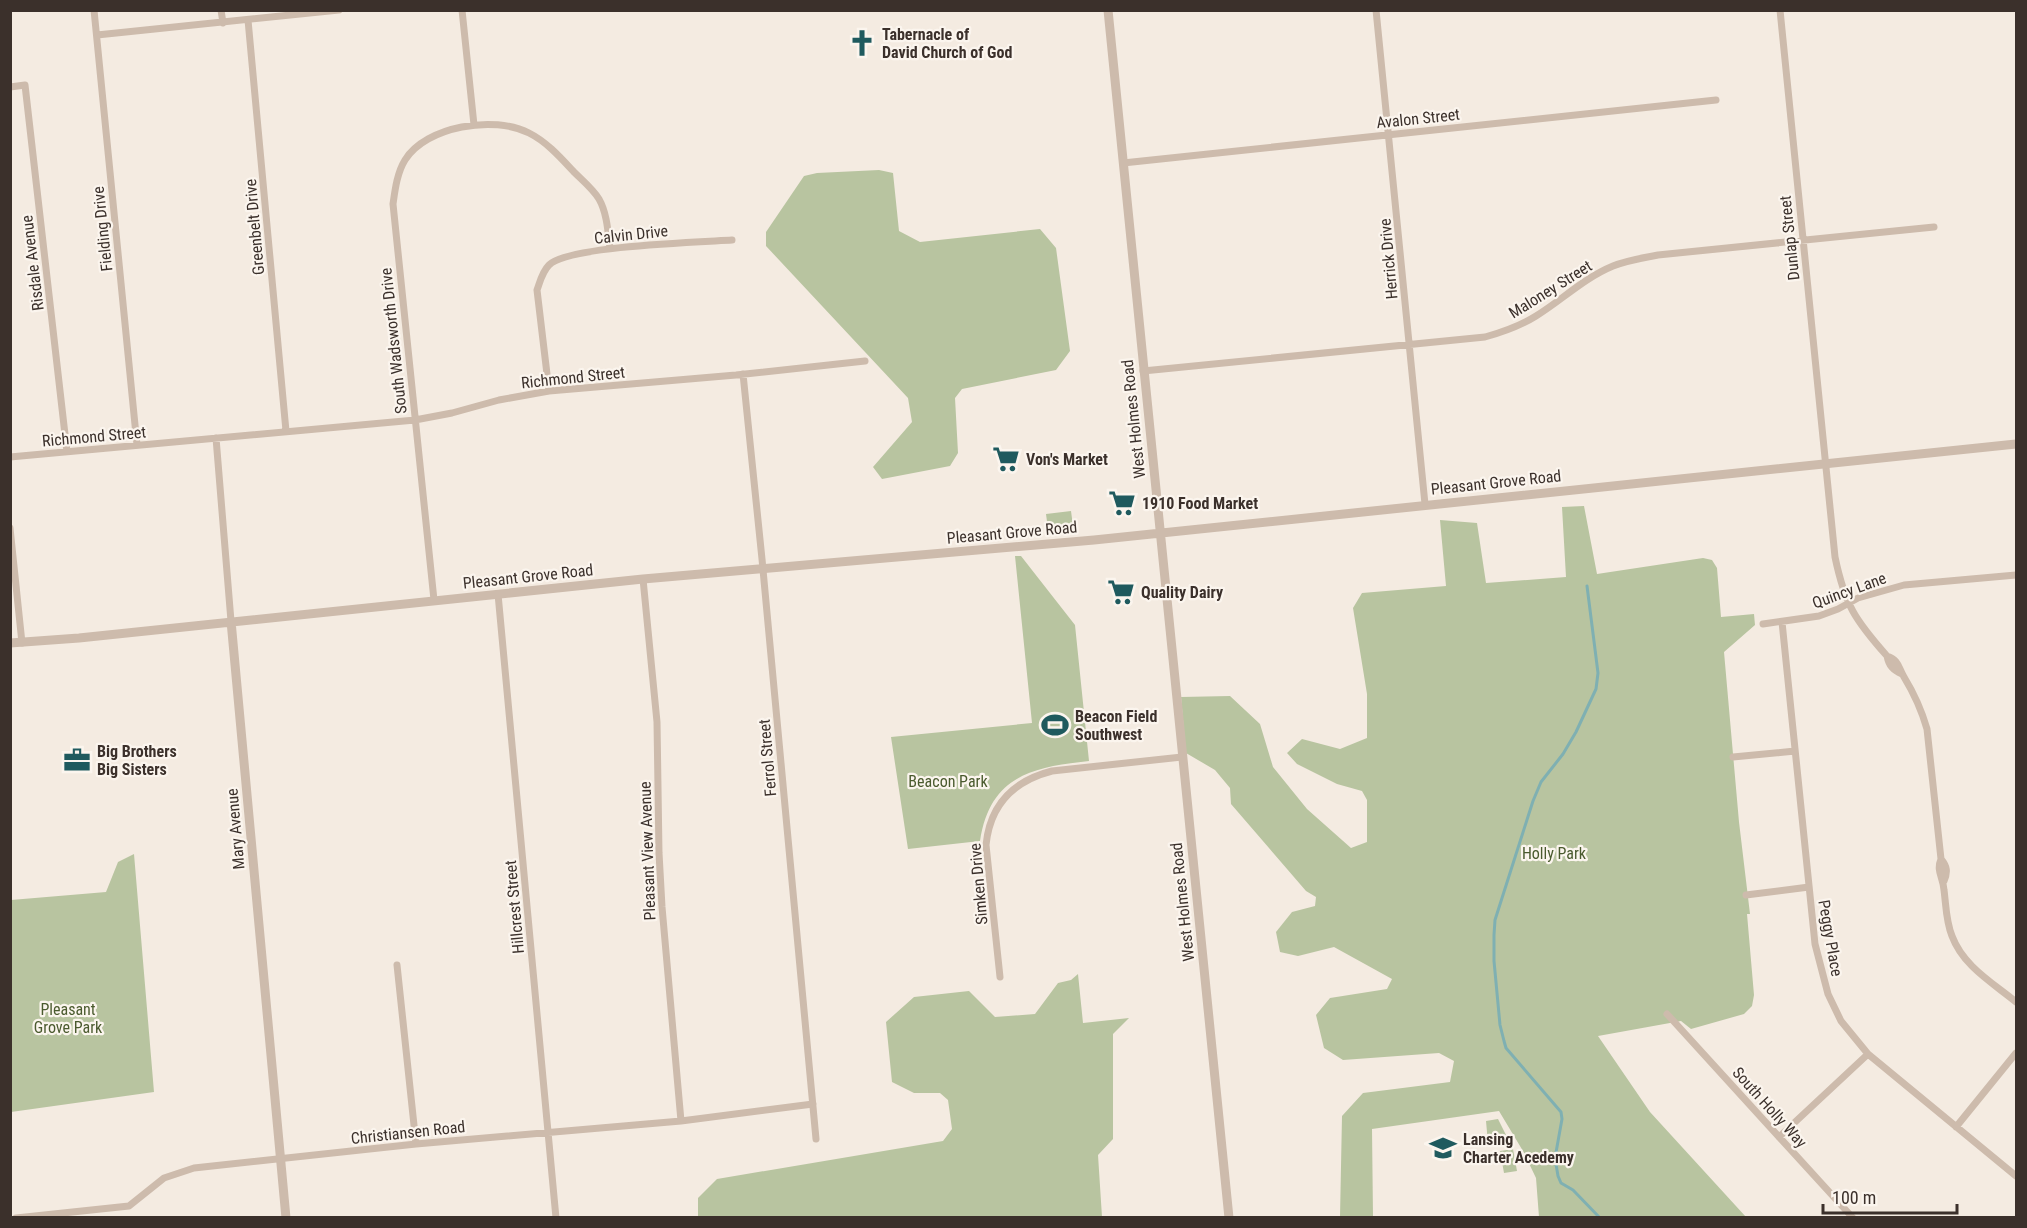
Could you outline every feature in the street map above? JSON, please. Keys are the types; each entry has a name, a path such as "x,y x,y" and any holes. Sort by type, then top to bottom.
{"street":[{"name":"Fielding Drive","path":"94,10 137,445"},
{"path":"221,10 223,22"},
{"path":"97,35 339,10"},
{"path":"462,10 474,125"},
{"name":"West Holmes Road","path":"1108,10 1229,1218"},
{"name":"Herrick Drive","path":"1376,10 1425,504"},
{"name":"Dunlap Street","path":"1780,10 1835,557 1847,603 1865,632 1887,656 1894,658 1900,666 1902,674 1917,699 1928,729 1941,859 1945,864 1947,875 1944,881 1948,920 1952,935 1959,951 1969,964 2016,1002"},
{"name":"Greenbelt Drive","path":"248,20 286,431"},
{"name":"Risdale Avenue","path":"10,87 25,86 67,452"},
{"name":"Avalon Street","path":"1123,163 1716,100"},
{"name":"South Wadsworth Drive","path":"434,600 393,204 397,180 404,160 421,142 435,134 474,125 514,127 530,133 549,147 598,199 606,222 610,248"},
{"name":"Maloney Street","path":"1143,371 1485,336 1503,332 1537,316 1591,278 1631,260 1658,255 1934,226"},
{"name":"Calvin Drive","path":"549,391 537,290 550,264 565,257 610,248 732,240"},
{"name":"Richmond Street","path":"10,457 415,420 549,391 865,361"},
{"name":"Ferrol Street","path":"743,374 816,1139"},
{"name":"Mary Avenue","path":"216,438 286,1218"},
{"name":"Pleasant Grove Road","path":"10,644 643,579 1160,533 2016,444"},
{"path":"10,528 22,643"},
{"name":"Quincy Lane","path":"1763,624 1819,616 1858,598 1904,585 2016,574"},
{"name":"Pleasant View Avenue","path":"643,579 657,722 662,908 681,1121"},
{"name":"Hillcrest Street","path":"498,594 556,1218"},
{"name":"Peggy Place","path":"1782,622 1815,944 1828,994 1841,1021 1868,1054 2016,1176"},
{"path":"1733,757 1795,751"},
{"name":"Simken Drive","path":"1000,977 986,845 988,827 1006,795 1039,774 1052,771 1182,757"},
{"path":"1746,894 1809,887"},
{"path":"397,965 416,1144"},
{"name":"South Holly Way","path":"1667,1014 1853,1218"},
{"path":"1956,1127 2016,1053"},
{"path":"1779,1137 1868,1054"},
{"name":"Christiansen Road","path":"16,1218 129,1206 164,1178 194,1168 416,1144 681,1121 813,1104"}],"green space":[{"path":"879,170 893,173 899,231 920,242 1040,229 1056,248 1070,351 1056,370 962,389 955,398 958,453 950,466 882,479 873,467 912,422 908,398 766,246 766,232 804,176 817,173"},
{"name":"Holly Park","path":"1584,506 1597,574 1703,558 1712,560 1717,568 1721,617 1754,614 1755,625 1724,652 1739,822 1750,914 1747,914 1754,995 1752,1006 1744,1014 1691,1029 1681,1021 1598,1036 1650,1112 1746,1217 1539,1217 1536,1178 1499,1111 1372,1129 1373,1217 1340,1217 1342,1116 1363,1093 1450,1082 1454,1061 1439,1053 1343,1060 1324,1048 1316,1015 1330,998 1387,989 1392,979 1334,947 1298,956 1280,952 1276,932 1292,912 1315,906 1316,897 1306,891 1231,804 1230,788 1215,770 1186,753 1181,697 1230,696 1260,724 1273,767 1307,809 1351,848 1367,842 1367,800 1362,791 1337,784 1297,764 1287,753 1302,739 1340,749 1367,738 1367,694 1353,608 1362,593 1446,586 1440,520 1477,523 1486,583 1566,577 1562,507"},
{"path":"1071,511 1073,526 1048,529 1046,514"},
{"name":"Beacon Park","path":"1015,556 1021,556 1075,625 1089,761 1049,767 1017,779 993,802 985,819 980,841 908,849 891,737 1032,723"},
{"name":"Pleasant Grove Park","path":"134,854 154,1092 11,1112 11,900 106,892 118,862"},
{"path":"1078,974 1083,1023 1129,1018 1113,1034 1113,1139 1098,1155 1102,1217 698,1217 698,1198 717,1179 943,1141 952,1129 948,1100 940,1093 914,1093 892,1082 886,1022 914,997 969,991 995,1017 1035,1014 1058,983 1071,980"},
{"path":"1498,1119 1509,1141 1488,1143 1486,1121"},
{"path":"1513,1149 1517,1171 1504,1173 1500,1151"}],"waterway":[{"path":"1587,586 1598,673 1596,689 1576,732 1563,754 1541,782 1533,801 1495,920 1494,961 1500,1025 1506,1048 1561,1112 1562,1119 1555,1158 1558,1176 1561,1183 1573,1190 1600,1218"}],"place":[{"name":"Tabernacle of David Church of God","path":"862,43"},
{"name":"Von's Market","path":"1006,459"},
{"name":"1910 Food Market","path":"1122,503"},
{"name":"Quality Dairy","path":"1121,592"},
{"name":"Beacon Field Southwest","path":"1055,725"},
{"name":"Big Brothers Big Sisters","path":"77,760"},
{"name":"Lansing Charter Acedemy","path":"1443,1148"}]}
